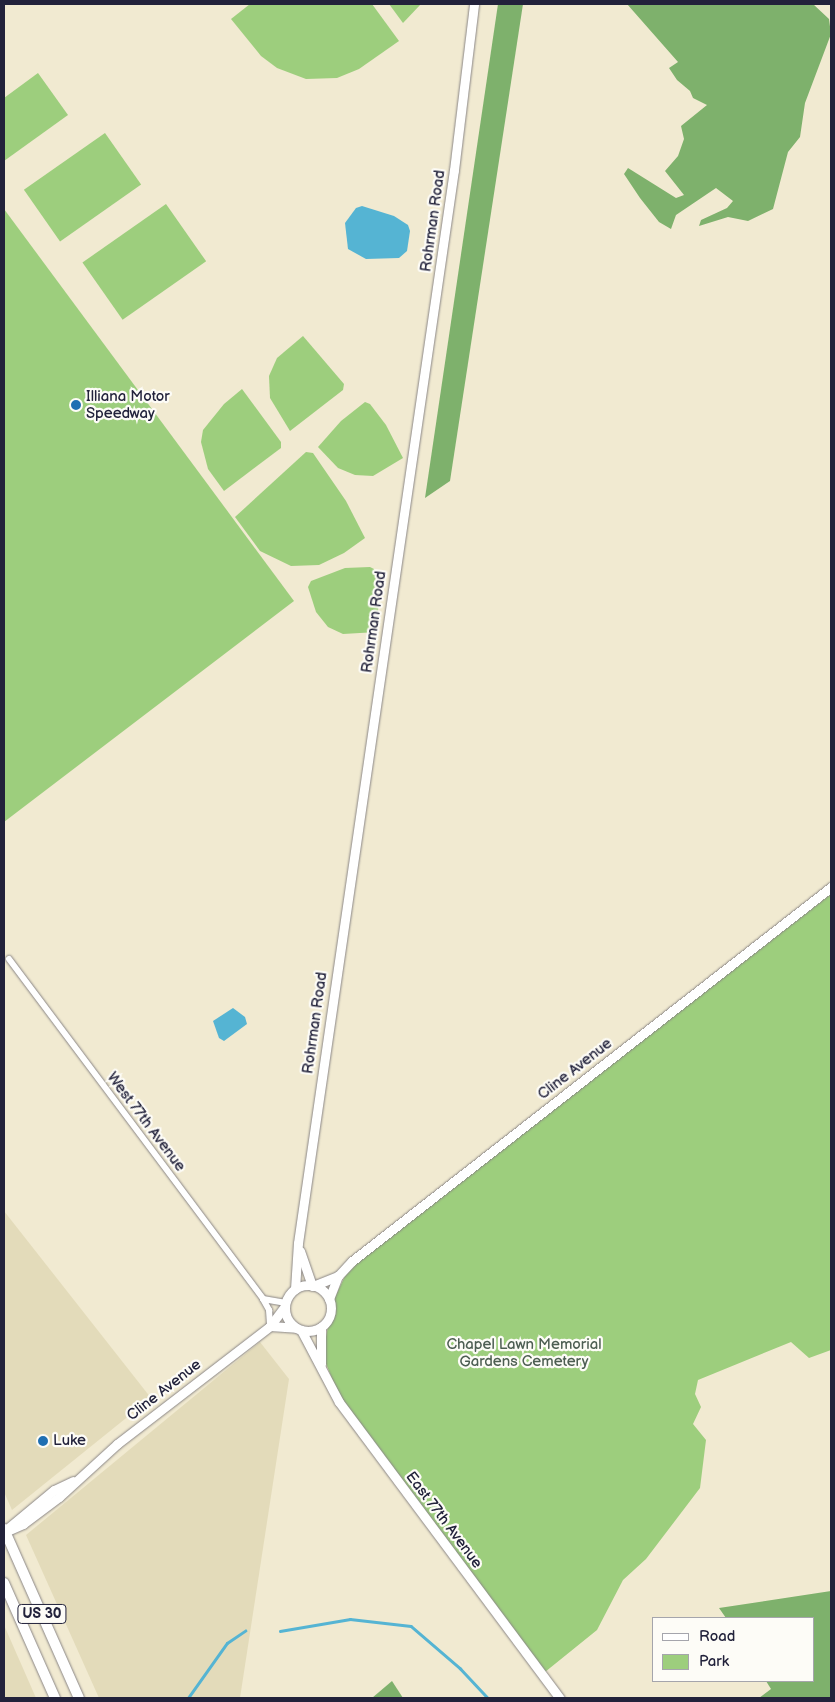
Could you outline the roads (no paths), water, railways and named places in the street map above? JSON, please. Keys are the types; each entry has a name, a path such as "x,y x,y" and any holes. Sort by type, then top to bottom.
{"main road":[{"name":"US 30","path":"4,1531 79,1698"},
{"name":"US 30","path":"4,1583 55,1698"}],"street":[{"name":"Rohrman Road","path":"295,1289 298,1244 454,170 474,4"},
{"name":"Cline Avenue","path":"329,1299 338,1276 352,1261 831,887"},
{"name":"West 77th Avenue","path":"9,959 263,1299 269,1310 270,1326"},
{"name":"Rohrman Road","path":"298,1244 312,1286"},
{"name":"Cline Avenue","path":"312,1286 338,1276"},
{"path":"270,1326 299,1329 321,1327 330,1314 329,1299 312,1286 295,1289 285,1305 289,1321 299,1329"},
{"path":"263,1299 285,1305"},
{"name":"Cline Avenue","path":"4,1531 23,1524 60,1497 77,1478 270,1326 285,1305"},
{"name":"East 77th Avenue","path":"321,1327 321,1366"},
{"name":"East 77th Avenue","path":"299,1329 321,1366 339,1402 560,1698"}],"water":[{"path":"362,206 394,216 408,225 410,231 407,251 399,258 366,259 348,249 345,223 356,208"},
{"path":"233,1008 245,1017 247,1024 224,1041 219,1038 213,1021"}],"waterway":[{"path":"280,1631 350,1619 411,1626 460,1668 488,1698"},
{"path":"188,1698 227,1643 245,1631"}],"place":[{"name":"Illiana Motor Speedway","path":"76,405"},
{"name":"Luke","path":"43,1441"}],"park label":[{"name":"Chapel Lawn Memorial Gardens Cemetery","path":"524,1352"}]}
